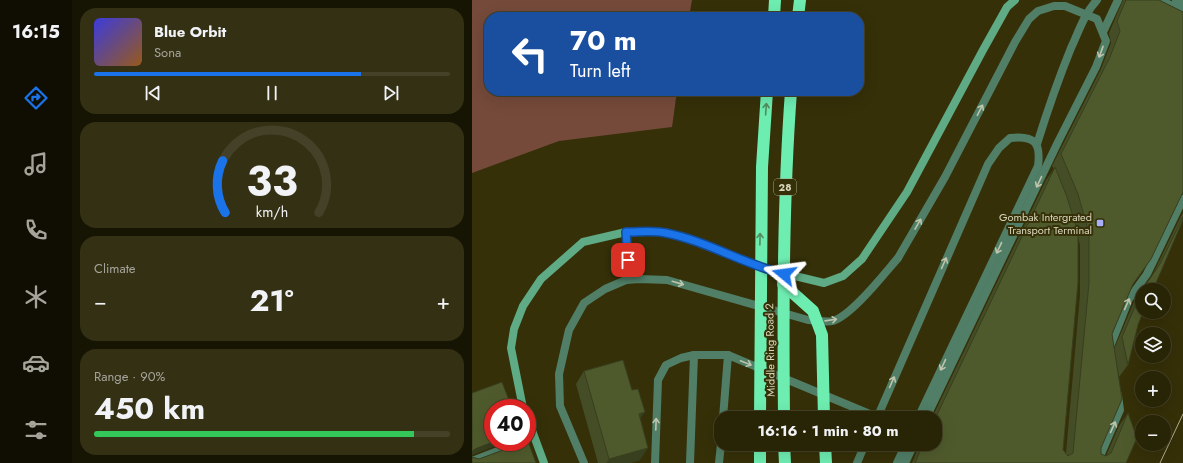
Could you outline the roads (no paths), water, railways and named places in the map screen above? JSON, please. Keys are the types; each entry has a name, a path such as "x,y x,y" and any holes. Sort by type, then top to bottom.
{"highway":[{"path":"774,12 775,0"},
{"path":"799,12 800,0"},
{"name":"Middle Ring Road 2","path":"760,411 762,168 767,96"},
{"name":"Middle Ring Road 2","path":"784,411 783,284 785,174 791,96"},
{"path":"783,284 813,311 822,335 824,411"},
{"path":"760,451 760,463"},
{"path":"784,451 785,463"},
{"path":"825,451 826,463"}],"street":[{"path":"521,399 511,348 514,329 522,306 542,279 583,242 626,232 665,232 697,242 770,270 824,283 843,276 862,259 907,192 1007,7 1015,0"},
{"path":"921,411 1038,166 1038,148 1055,87 1088,10 1097,0"},
{"path":"1103,32 1118,0"},
{"path":"1160,0 1183,11"},
{"path":"1176,0 1183,3"},
{"path":"584,463 560,406 559,374 569,330 584,303 605,289 626,280 667,280 808,320 831,321 840,318 852,308 898,258 946,177 1015,42 1029,19 1038,11 1054,6 1065,6 1097,19 1106,41 1096,67 1058,142 929,411"},
{"path":"880,411 988,164 1010,138 1028,139 1038,148 1052,180"},
{"path":"1110,357 1108,349 1129,299 1147,274 1183,199"},
{"path":"626,232 628,260 626,280"},
{"path":"655,463 658,380 666,365 681,358 694,355 728,356 862,411"},
{"path":"690,463 694,355"},
{"path":"724,411 728,356"},
{"path":"1097,463 1120,410 1116,385"},
{"path":"536,446 544,463"},
{"path":"472,461 498,451"},
{"path":"719,463 720,451"},
{"path":"857,463 862,451"},
{"path":"897,463 903,451"},
{"path":"905,463 911,451"}],"tram line":[{"path":"1160,463 1183,414"}],"place":[{"name":"Gombak Intergrated Transport Terminal","path":"1100,223"}]}
